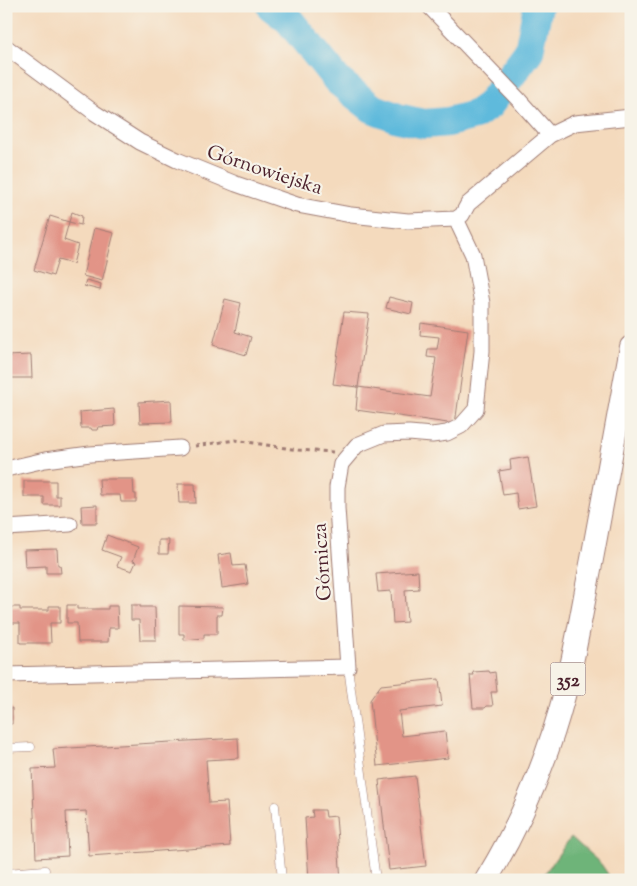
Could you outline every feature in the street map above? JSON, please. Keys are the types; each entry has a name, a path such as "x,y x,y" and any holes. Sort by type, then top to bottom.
{"main road":[{"name":"352","path":"486,880 526,804 544,759 564,696 631,347"}],"street":[{"path":"429,6 550,135"},
{"name":"Górnowiejska","path":"6,47 95,113 140,142 177,160 236,184 298,205 351,215 408,221 456,219"},
{"path":"456,219 462,215 468,204 550,135 575,123 631,117"},
{"name":"Górnicza","path":"348,667 337,487 341,464 357,445 384,434 409,433 432,435 448,433 461,426 476,409 482,351 482,303 473,255 456,219"},
{"path":"6,469 45,460 90,454 180,448"},
{"path":"6,528 70,524"},
{"path":"6,675 348,667"}],"lane":[{"path":"348,667 376,880"},
{"path":"6,748 31,747"},
{"path":"275,806 282,880"},
{"path":"7,880 6,872 45,870"}],"path":[{"path":"180,448 235,440 298,450 334,452 357,445"}],"green space":[{"path":"571,837 601,864 612,880 540,880"}],"building":[{"path":"72,212 82,216 81,225 69,222"},
{"path":"50,216 69,222 64,240 78,245 73,264 58,260 53,276 34,270"},
{"path":"94,228 114,233 102,281 83,276"},
{"path":"86,280 101,284 100,290 84,286"},
{"path":"389,297 413,303 411,314 386,308"},
{"path":"225,299 241,303 235,332 251,337 246,355 213,345"},
{"path":"344,312 369,314 358,387 333,384"},
{"path":"421,323 468,330 455,424 356,410 358,387 430,397 436,358 427,357 428,349 437,349 439,337 420,335"},
{"path":"31,355 32,378 6,378 6,356"},
{"path":"171,400 172,422 140,423 139,402"},
{"path":"114,409 115,426 98,427 97,430 81,428 80,412"},
{"path":"528,457 536,506 518,509 516,493 503,495 499,471 511,469 510,460"},
{"path":"99,479 133,479 136,502 121,502 120,495 100,495"},
{"path":"24,481 56,481 56,496 60,496 60,505 44,505 44,497 24,497"},
{"path":"178,484 195,484 196,503 179,503"},
{"path":"97,505 97,523 82,523 81,506"},
{"path":"107,535 138,547 133,561 136,562 132,571 117,566 121,557 102,550"},
{"path":"159,540 169,540 168,554 159,554"},
{"path":"57,549 58,565 60,565 61,573 46,573 46,566 25,567 24,550"},
{"path":"231,553 233,566 245,565 248,584 222,588 218,555"},
{"path":"418,571 419,589 405,590 407,622 393,623 391,591 378,592 376,574"},
{"path":"67,605 77,605 77,609 108,609 108,606 117,606 118,628 109,628 108,642 78,642 77,623 67,623"},
{"path":"131,605 155,607 156,640 140,640 139,620 131,620"},
{"path":"49,606 60,606 60,623 50,623 51,643 20,643 20,623 11,623 11,607 20,607 20,610 49,610"},
{"path":"179,606 223,607 222,615 217,615 217,634 204,634 204,638 184,640 184,634 179,634"},
{"path":"489,671 490,673 495,672 497,692 491,692 493,706 473,708 470,675 474,675 473,672"},
{"path":"439,679 442,706 399,711 402,736 445,731 448,758 377,766 370,700 381,685"},
{"path":"12,708 12,724 6,724 6,709"},
{"path":"238,738 239,758 206,760 209,803 227,802 230,846 89,856 86,811 66,812 68,856 36,858 32,769 55,768 53,749"},
{"path":"415,776 426,866 389,870 379,780"},
{"path":"312,810 325,810 326,817 336,816 341,880 309,880 305,818 313,817"}],"waterway":[{"path":"271,6 288,19 338,81 372,108 398,118 424,124 448,122 475,115 489,105 529,51 538,6"}]}
